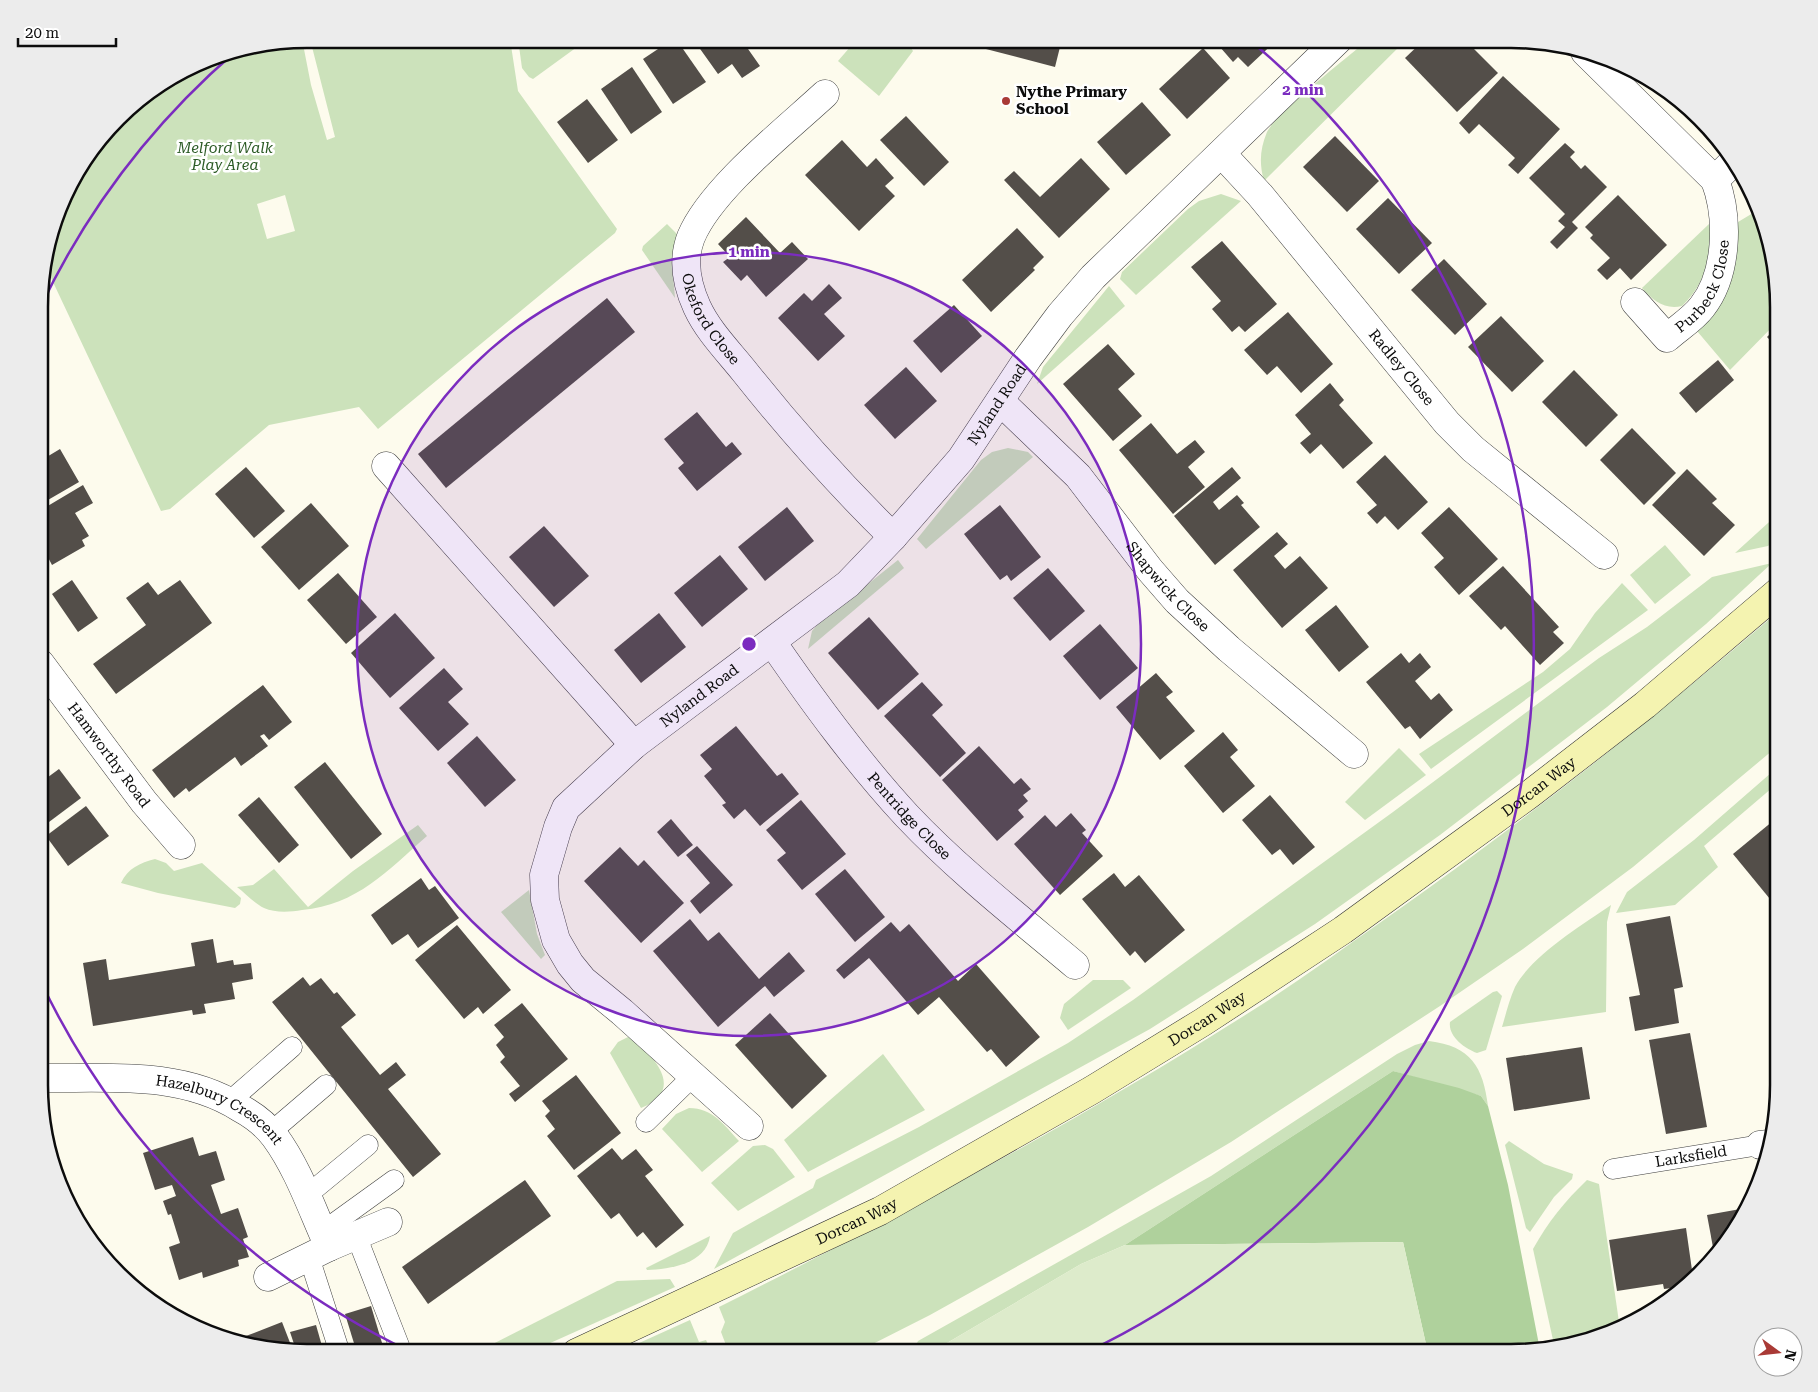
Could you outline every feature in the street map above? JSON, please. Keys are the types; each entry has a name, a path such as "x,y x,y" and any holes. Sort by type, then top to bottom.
{"main road":[{"name":"Dorcan Way","path":"595,1344 880,1211 1092,1090 1203,1022 1343,930 1530,794 1645,705 1770,599"}],"street":[{"name":"Nyland Road","path":"749,1126 583,980 556,940 544,900 544,875 549,851 566,808 634,745 848,584 893,537 961,459 1028,358 1060,315 1093,277 1330,48"},
{"name":"Purbeck Close","path":"1597,62 1724,172 1720,194 1725,223 1724,239 1711,293 1701,308 1667,338 1635,302"},
{"name":"Okeford Close","path":"825,94 761,153 716,198 706,211 694,231 687,252 688,280 695,302 707,324 776,412 893,537"},
{"name":"Radley Close","path":"1222,154 1260,195 1447,423 1473,449 1604,555"},
{"name":"Shapwick Close","path":"1000,401 1078,476 1150,570 1177,601 1228,648 1354,754"},
{"path":"386,466 634,745"},
{"name":"Pentridge Close","path":"772,642 828,723 908,816 973,878 1075,965"},
{"name":"Hamworthy Road","path":"48,674 144,802 181,845"},
{"name":"Hazelbury Crescent","path":"48,1078 149,1079 208,1090 230,1101 250,1114 271,1132 289,1157 306,1196 320,1245"},
{"path":"268,1277 320,1245 356,1235 388,1222"}],"lane":[{"path":"230,1101 292,1047"},
{"path":"646,1122 693,1076"},
{"path":"271,1132 326,1085"},
{"path":"306,1196 368,1145"},
{"name":"Larksfield","path":"1613,1169 1764,1145"},
{"path":"338,1344 320,1245 394,1180"},
{"path":"356,1235 398,1344"}],"green space":[{"name":"Melford Walk Play Area","path":"304,48 311,85 327,140 335,137 312,48 511,48 518,91 617,229 615,233 378,429 359,407 269,425 170,509 161,511 50,275 56,240 67,208 82,177 101,149 123,123 149,101 177,82 208,67 256,52","holes":["285,195 295,231 267,239 257,204"]},
{"path":"519,48 576,48 533,79 522,68"},
{"path":"849,48 911,48 913,51 879,96 838,61"},
{"path":"1358,48 1398,48 1264,181 1261,162 1263,144 1267,132 1284,112"},
{"path":"1221,194 1241,201 1136,295 1120,279 1122,272 1188,209 1199,201"},
{"path":"1753,213 1762,240 1770,290 1770,329 1730,370 1697,331 1717,309 1730,282 1738,237 1738,222"},
{"path":"667,224 677,234 673,258 675,298 642,250 643,246"},
{"path":"1709,224 1709,258 1702,279 1690,298 1682,306 1670,307 1650,297 1642,288"},
{"path":"1109,286 1125,306 1037,384 1043,367"},
{"path":"1008,448 1028,452 1033,457 926,549 917,539 981,460 992,452"},
{"path":"1770,521 1770,544 1768,546 1735,553"},
{"path":"1665,545 1691,575 1655,604 1630,575"},
{"path":"898,560 904,568 808,649 812,631 818,624"},
{"path":"1770,563 1706,624 1607,707 1440,835 1315,924 1150,1029 714,1269 733,1233 813,1188 816,1180 919,1127 1068,1043 1133,1000 1393,812 1599,658 1647,627 1712,577"},
{"path":"1622,583 1648,610 1431,769 1419,754 1543,672 1570,649 1595,613"},
{"path":"1770,619 1770,753 1633,867 1523,949 1440,1006 1231,1142 1088,1227 930,1315 873,1344 726,1344 721,1332 725,1322 719,1307 854,1238 1055,1129 1186,1052 1267,1001 1483,848 1584,771"},
{"path":"1399,748 1426,775 1365,820 1345,802"},
{"path":"1770,774 1770,790 1704,846 1718,867 1675,905 1616,913 1627,892 1694,840"},
{"path":"418,825 427,836 384,873 355,894 322,907 297,911 273,911 260,906 237,887 253,885 274,869 308,907 353,871"},
{"path":"155,859 166,863 174,871 202,863 241,898 240,904 235,908 158,893 121,883 127,873 135,867"},
{"path":"529,890 537,934 545,955 541,959 501,912"},
{"path":"1611,905 1607,922 1606,1012 1502,1027 1515,987 1523,975 1558,942"},
{"path":"1093,980 1123,980 1131,988 1068,1030 1060,1018 1064,1004"},
{"path":"1497,991 1502,996 1486,1050 1477,1053 1467,1048 1454,1037 1450,1022"},
{"path":"628,1037 636,1041 647,1052 663,1076 663,1091 659,1097 641,1108 610,1053 618,1042"},
{"path":"1429,1041 1455,1048 1465,1053 1483,1080 1488,1106 1481,1096 1393,1071 1125,1245 1081,1264 945,1344 916,1344 918,1341 1211,1176 1397,1054 1415,1045"},
{"path":"883,1054 925,1110 808,1172 784,1140"},
{"path":"1393,1071 1459,1088 1481,1096 1488,1106 1508,1185 1539,1343 1426,1344 1403,1242 1125,1245"},
{"path":"689,1108 711,1114 739,1141 702,1172 662,1129 676,1114"},
{"path":"1509,1141 1544,1164 1573,1174 1572,1179 1554,1197 1530,1232 1526,1228 1505,1145"},
{"path":"765,1145 773,1149 795,1177 738,1211 711,1183 753,1146"},
{"path":"1587,1180 1599,1184 1619,1321 1578,1336 1553,1341 1533,1249 1557,1212"},
{"path":"710,1236 702,1253 694,1259 676,1266 647,1270 646,1268"},
{"path":"1403,1242 1426,1344 945,1344 1081,1264 1125,1245"},
{"path":"670,1279 675,1287 548,1344 493,1344 617,1281"},
{"path":"690,1320 699,1342 706,1340 708,1344 637,1344"}],"building":[{"path":"660,48 682,48 706,82 673,104 643,59"},
{"path":"699,48 747,48 760,66 742,78 732,64 718,74"},
{"path":"982,48 1060,48 1055,67"},
{"path":"1203,48 1230,78 1187,119 1159,89"},
{"path":"1221,48 1268,48 1248,67 1238,57 1233,62"},
{"path":"1416,48 1473,48 1498,73 1457,112 1405,58"},
{"path":"632,67 662,112 631,134 601,89"},
{"path":"1503,76 1560,129 1518,174 1508,165 1515,158 1479,124 1469,134 1459,123"},
{"path":"587,99 618,140 588,163 557,122"},
{"path":"1142,102 1171,135 1126,175 1097,142"},
{"path":"906,116 949,162 924,186 880,140"},
{"path":"1335,136 1379,181 1347,212 1303,167"},
{"path":"842,140 867,167 876,158 894,178 885,186 895,196 859,231 805,175"},
{"path":"1565,143 1575,152 1570,157 1581,169 1585,165 1607,187 1572,222 1578,228 1557,249 1550,242 1565,227 1558,221 1565,214 1529,178"},
{"path":"1081,158 1110,189 1059,238 1004,180 1014,171 1040,197"},
{"path":"1618,195 1667,245 1631,280 1620,268 1607,280 1597,270 1610,258 1590,238 1593,235 1585,227"},
{"path":"1388,198 1432,243 1399,274 1356,229"},
{"path":"746,217 780,253 792,242 808,259 766,297 747,275 741,281 723,262 730,257 718,244"},
{"path":"1017,228 1044,257 1033,268 1035,270 991,312 962,280"},
{"path":"1222,241 1277,304 1245,332 1239,326 1232,332 1212,309 1221,301 1191,267"},
{"path":"1444,259 1487,304 1455,335 1411,290"},
{"path":"829,284 842,298 824,314 845,336 818,361 778,318 804,293 812,301"},
{"path":"607,298 635,332 446,488 418,454"},
{"path":"954,305 982,336 941,373 913,341"},
{"path":"1288,312 1333,364 1301,393 1277,366 1267,375 1244,350"},
{"path":"1501,316 1544,361 1512,392 1468,347"},
{"path":"1108,344 1135,374 1118,389 1142,416 1113,441 1063,384"},
{"path":"1718,360 1734,380 1696,413 1679,393"},
{"path":"906,367 937,401 895,439 864,405"},
{"path":"1574,370 1618,415 1586,447 1542,402"},
{"path":"1330,383 1344,400 1339,405 1373,443 1343,469 1321,444 1310,454 1300,443 1311,434 1295,415"},
{"path":"697,412 726,447 732,442 742,454 697,491 678,468 684,463 664,439"},
{"path":"1151,423 1177,454 1195,440 1205,452 1188,467 1205,487 1173,514 1119,450"},
{"path":"1632,428 1676,473 1644,505 1600,460"},
{"path":"60,449 79,482 48,500 48,456"},
{"path":"1385,455 1428,502 1398,530 1385,516 1377,524 1367,513 1377,505 1356,482"},
{"path":"246,467 285,511 254,538 215,494"},
{"path":"1232,467 1241,478 1213,502 1219,510 1237,495 1244,503 1241,505 1260,527 1215,565 1174,516"},
{"path":"1687,469 1717,499 1712,503 1735,525 1704,556 1652,505"},
{"path":"83,485 93,503 75,513 89,536 82,540 85,546 52,565 48,557 48,506"},
{"path":"311,503 349,546 299,590 261,547"},
{"path":"1000,505 1041,557 1011,581 1007,575 1000,580 964,534"},
{"path":"787,507 814,541 765,581 738,547"},
{"path":"1449,507 1498,559 1459,595 1434,567 1444,558 1421,533"},
{"path":"544,526 589,576 554,607 509,557"},
{"path":"1277,532 1288,544 1274,556 1285,569 1300,556 1328,588 1282,628 1233,570"},
{"path":"720,555 748,589 702,627 674,593"},
{"path":"1503,566 1559,627 1553,632 1564,643 1540,665 1505,626 1501,630 1469,596"},
{"path":"1048,568 1085,611 1050,641 1013,598"},
{"path":"338,573 377,617 346,644 307,600"},
{"path":"72,580 98,618 78,632 52,594"},
{"path":"180,580 212,623 116,694 93,664 146,625 126,598 148,582 158,595"},
{"path":"1336,605 1369,647 1339,672 1305,630"},
{"path":"395,613 435,658 390,698 351,653"},
{"path":"659,613 686,647 641,683 614,650"},
{"path":"869,617 919,674 878,710 828,653"},
{"path":"1100,624 1138,668 1100,700 1063,656"},
{"path":"1401,653 1409,663 1420,653 1431,667 1415,681 1431,700 1439,693 1453,710 1420,739 1410,726 1405,729 1366,682"},
{"path":"444,668 463,689 448,702 469,724 438,751 399,708"},
{"path":"1156,673 1173,692 1166,697 1195,731 1160,760 1116,707"},
{"path":"922,682 943,705 932,715 966,753 940,777 884,716"},
{"path":"263,685 292,722 269,740 264,734 260,736 268,746 241,766 235,757 189,792 186,788 174,798 152,770"},
{"path":"736,726 777,776 782,773 799,794 760,826 745,809 734,819 722,805 726,803 704,776 712,769 700,755"},
{"path":"1223,732 1238,750 1230,757 1255,786 1223,813 1184,766"},
{"path":"477,736 516,780 485,807 447,763"},
{"path":"979,746 1014,784 1021,778 1031,789 1023,795 1028,801 1018,810 1024,817 997,841 942,780"},
{"path":"325,762 382,834 351,859 294,787"},
{"path":"59,769 81,798 48,823 48,777"},
{"path":"1270,795 1315,847 1293,865 1280,849 1272,855 1242,820"},
{"path":"259,797 299,845 279,863 238,815"},
{"path":"801,800 846,854 802,890 777,860 786,853 766,830"},
{"path":"86,806 109,836 68,866 48,839 48,834"},
{"path":"1071,813 1086,830 1082,833 1103,856 1060,895 1014,844 1045,815 1056,827"},
{"path":"671,819 693,845 678,857 657,832"},
{"path":"1770,823 1770,899 1733,854"},
{"path":"697,846 733,885 700,914 690,901 710,883 686,855"},
{"path":"620,847 638,866 644,860 684,903 641,943 584,881"},
{"path":"845,869 885,917 855,942 815,894"},
{"path":"1114,873 1125,887 1139,875 1185,930 1145,963 1135,951 1130,956 1082,899"},
{"path":"421,878 429,890 435,886 459,918 418,948 408,934 392,945 371,915"},
{"path":"1670,916 1683,987 1674,989 1679,1023 1635,1031 1629,997 1640,995 1626,924"},
{"path":"690,919 708,941 719,932 759,979 789,952 805,971 774,997 765,986 718,1027 653,951"},
{"path":"891,922 900,932 909,924 958,981 976,964 1040,1037 1006,1067 991,1049 987,1052 939,997 918,1015 869,958 844,979 836,970"},
{"path":"457,925 511,990 483,1014 478,1007 464,1019 415,960"},
{"path":"213,939 217,963 233,960 234,965 251,963 253,979 232,983 235,999 204,1004 206,1013 193,1015 192,1010 93,1026 83,963 106,959 109,980 195,966 191,943"},
{"path":"303,977 310,986 321,978 334,994 337,992 356,1015 341,1027 380,1075 396,1062 406,1075 388,1089 441,1154 413,1177 272,1002"},
{"path":"522,1003 568,1059 515,1102 509,1094 520,1086 500,1062 505,1057 496,1045 504,1037 494,1025"},
{"path":"770,1013 827,1076 792,1109 735,1045"},
{"path":"1690,1033 1707,1127 1666,1134 1649,1040"},
{"path":"1582,1047 1590,1099 1514,1111 1506,1058"},
{"path":"576,1075 621,1133 574,1170 547,1136 555,1129 545,1116 550,1111 542,1101"},
{"path":"193,1137 199,1156 216,1151 225,1180 211,1185 221,1214 238,1208 248,1237 243,1239 249,1257 238,1260 239,1266 203,1278 202,1272 179,1280 169,1247 180,1243 171,1214 168,1215 163,1201 176,1196 172,1185 155,1190 143,1153"},
{"path":"612,1148 622,1160 636,1149 653,1170 645,1176 684,1225 656,1248 643,1232 637,1237 619,1213 611,1219 577,1176"},
{"path":"525,1180 551,1216 428,1304 402,1267"},
{"path":"1739,1209 1713,1248 1707,1215"},
{"path":"1686,1228 1692,1271 1673,1288 1664,1289 1663,1284 1617,1291 1609,1240"},
{"path":"371,1306 382,1344 354,1344 345,1314"},
{"path":"282,1322 291,1344 243,1337"},
{"path":"316,1325 321,1344 294,1344 290,1332"}],"place":[{"name":"Nythe Primary School","path":"1006,101"}]}
